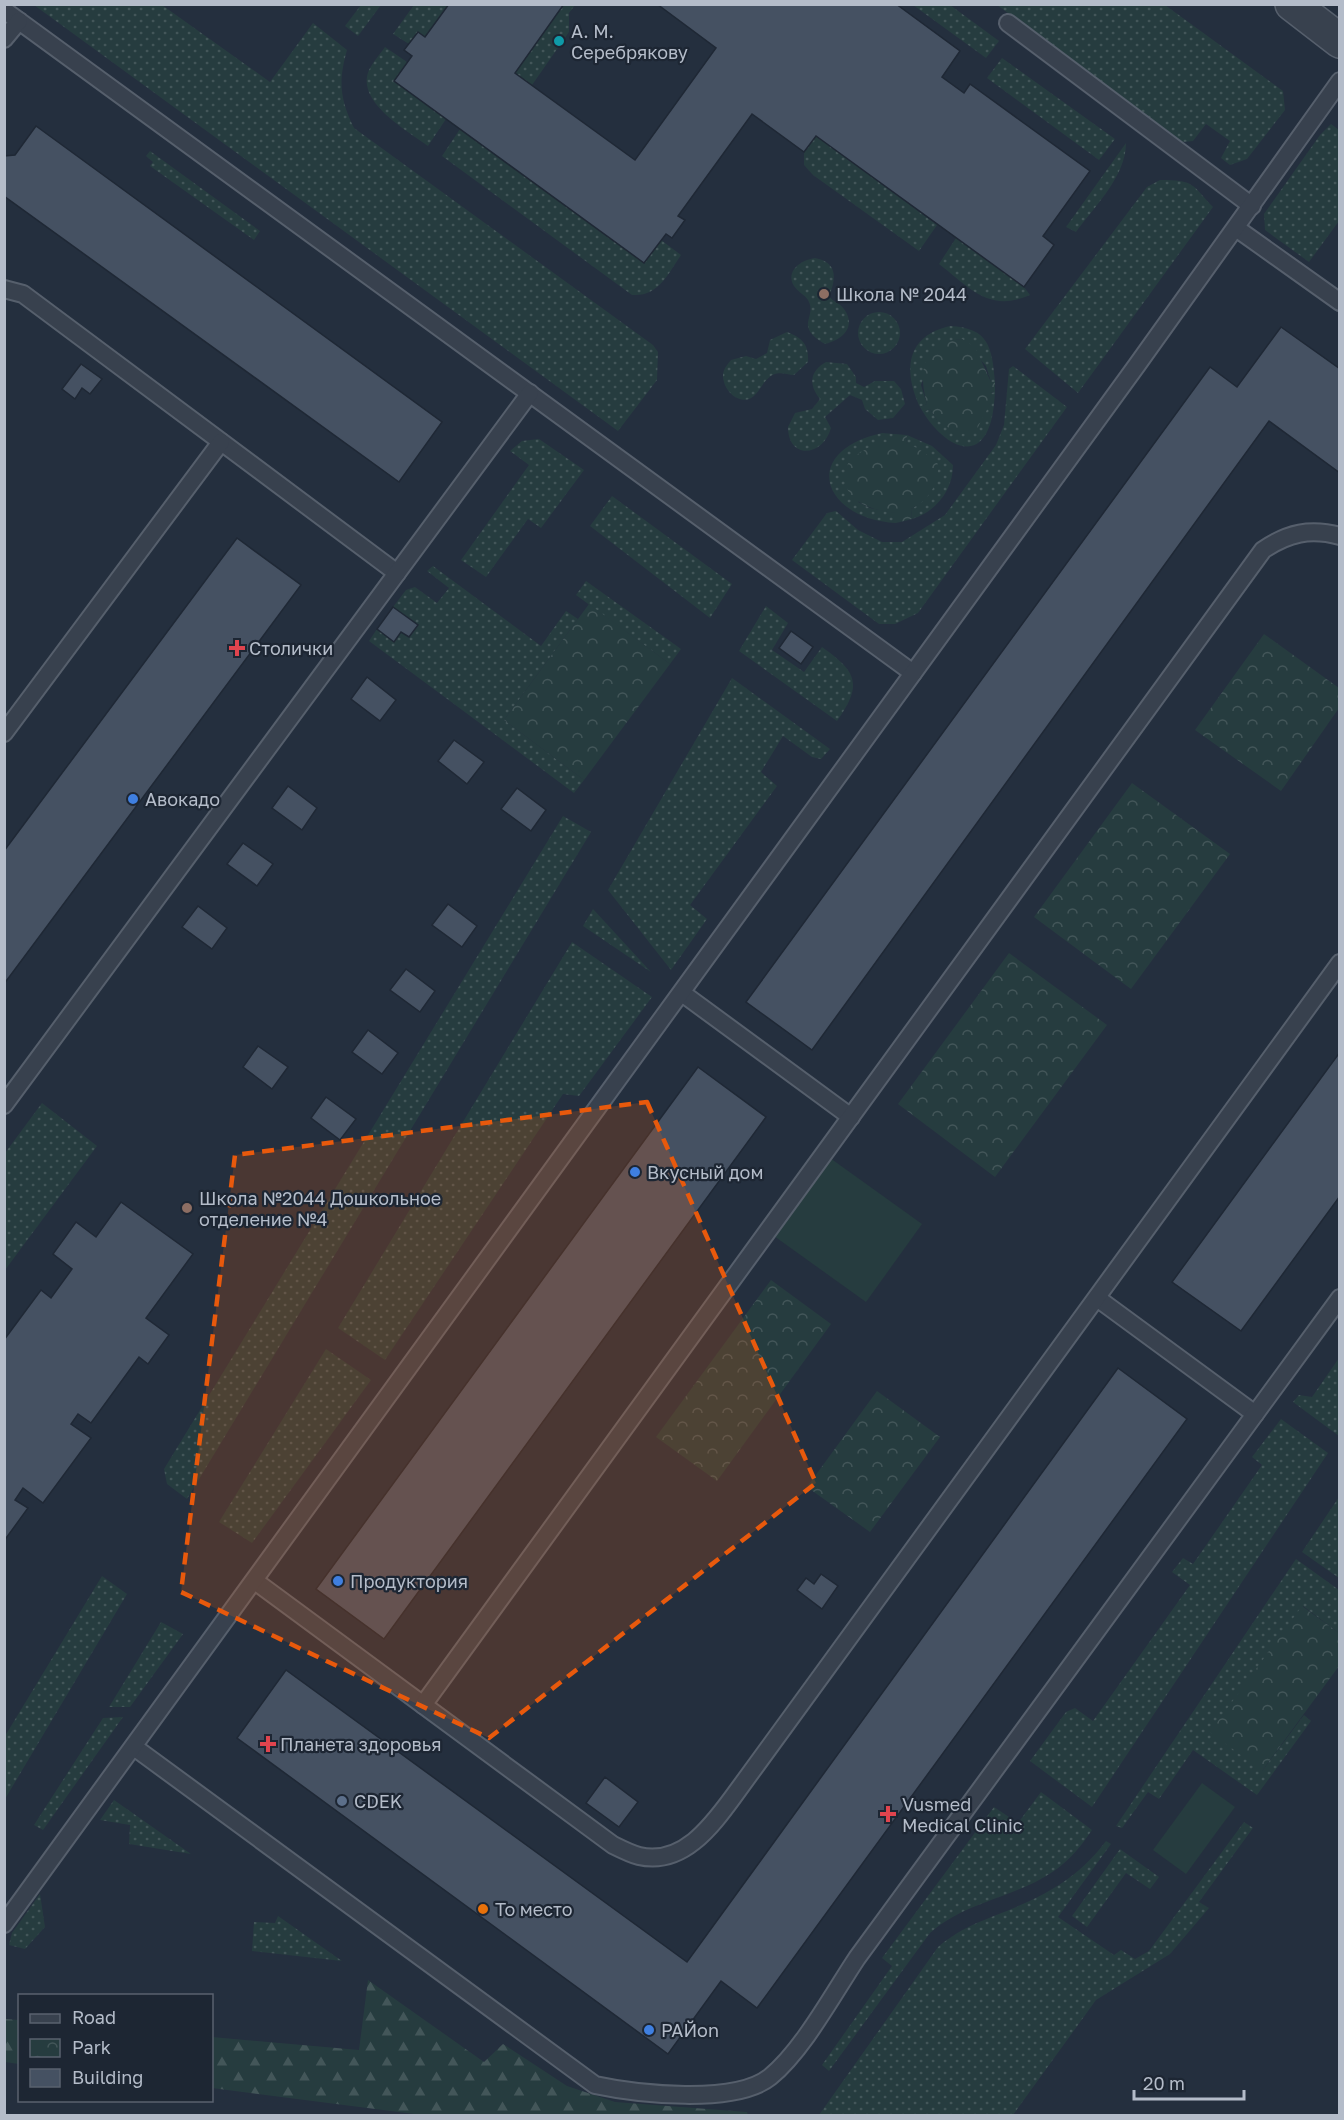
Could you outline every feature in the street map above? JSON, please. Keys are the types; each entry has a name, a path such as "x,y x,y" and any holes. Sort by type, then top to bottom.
{"street":[{"path":"1292,4 1340,40"}],"lane":[{"path":"4,10 913,674"},
{"path":"4,39 19,21"},
{"path":"1008,23 1252,206"},
{"path":"4,1924 682,993 1340,81"},
{"path":"1236,228 1340,302"},
{"path":"4,289 23,294 397,573"},
{"path":"4,1105 530,393"},
{"path":"4,733 221,442"},
{"path":"423,1705 1263,550 1280,538 1300,532 1319,530 1340,536"},
{"path":"255,1581 613,1845 640,1856 665,1857 687,1847 709,1830 1340,963"},
{"path":"682,993 851,1117"},
{"path":"1097,1298 1255,1414"},
{"path":"134,1747 595,2085 632,2092 709,2093 745,2090 770,2077 788,2059 857,1958 1340,1298"}],"highlighted area":[{"path":"647,1102 816,1483 489,1738 181,1592 235,1155"}],"green space":[{"path":"34,5 162,5 270,82 313,23 347,50 342,72 342,90 354,128 653,345 658,352 657,380 618,431"},
{"path":"361,5 381,5 358,36 345,26"},
{"path":"414,5 449,5 425,37 418,32 409,44 393,34"},
{"path":"564,5 575,5 569,13 569,32 532,85 515,73"},
{"path":"913,5 950,5 999,41 986,58"},
{"path":"997,5 1165,5 1283,91 1285,110 1247,159 1230,165 1221,158 1230,141 1206,124 1193,141 1183,142"},
{"path":"385,47 407,62 394,81 446,119 428,146 386,114 376,104 370,93 367,82 369,70"},
{"path":"1002,58 1115,139 1099,160 987,78"},
{"path":"1331,124 1339,130 1339,221 1309,262 1265,230 1264,214 1320,135"},
{"path":"460,129 644,263 661,240 681,255 667,277 649,292 632,295 442,156"},
{"path":"816,136 937,225 919,251 813,175 804,165 804,152"},
{"path":"1126,143 1121,167 1108,190 1076,232 1066,227"},
{"path":"150,151 260,231 254,240 150,166 153,162 146,156"},
{"path":"1160,180 1186,182 1196,188 1213,207 1078,393 1025,349 1147,187"},
{"path":"956,238 1024,287 1030,295 1016,300 991,299 961,282 939,264"},
{"path":"815,258 828,263 831,267 834,277 829,296 841,305 849,322 842,336 825,344 810,332 808,300 792,281 796,267"},
{"path":"879,312 887,313 894,318 899,325 899,341 894,348 887,353 879,354 871,353 864,348 859,341 858,333 859,325 864,318 871,313"},
{"path":"950,326 981,335 990,349 995,382 991,382 986,366 962,339 953,341 945,344 934,354 921,385 927,404 920,407 911,380 912,356 924,338"},
{"path":"787,332 804,343 808,362 794,375 777,373 770,377 749,399 743,400 733,396 725,386 723,379 725,368 731,360 746,356 756,359 767,353 770,340"},
{"path":"962,339 975,347 991,382 995,382 995,392 990,393 990,404 977,429 959,435 937,420 930,409 923,412 920,407 927,404 923,381 926,360 938,346"},
{"path":"826,362 847,364 856,377 856,383 864,387 875,381 894,381 901,389 905,404 893,418 878,420 865,409 862,400 850,395 825,417 831,428 827,438 821,445 806,451 794,445 788,427 795,413 812,409 820,399 812,378 817,369"},
{"path":"1013,366 1067,407 918,613 895,624 879,624 792,560 827,513 836,511 858,530 882,542 902,542 945,515 996,445 1004,425 1009,369"},
{"path":"995,392 993,413 986,434 978,443 970,446 961,446 952,442 935,428 923,412 930,409 937,420 990,404 990,393"},
{"path":"882,433 894,434 894,443 858,502 870,508 896,513 896,523 871,519 851,510 837,498 830,484 830,469 838,455 855,442"},
{"path":"894,434 907,435 906,443 923,452 938,464 937,478 932,491 911,509 912,519 896,523 895,513 872,508 854,498 846,482 850,459 876,443 893,442"},
{"path":"907,435 932,446 953,465 950,483 942,499 929,511 912,519 911,509 927,496 934,484 937,464 906,443"},
{"path":"539,439 584,470 541,528 528,519 486,577 461,560 529,465 510,451 522,441"},
{"path":"612,496 732,584 710,618 590,526"},
{"path":"433,566 541,646 566,611 578,619 504,720 584,780 574,793 369,641 377,629 401,632 409,637 418,625 393,607 406,590 415,587 437,603 449,588 427,571"},
{"path":"586,581 681,649 670,664 576,595"},
{"path":"589,604 670,664 584,780 504,720"},
{"path":"766,606 788,623 772,650 804,672 822,647 849,672 853,688 851,697 837,721 739,651"},
{"path":"1264,634 1339,688 1339,708 1281,791 1195,730"},
{"path":"732,678 830,749 821,759 812,757 783,736 761,772 777,786 690,905 707,919 671,970 608,890"},
{"path":"1132,783 1230,854 1131,989 1034,917"},
{"path":"563,816 591,832 187,1499 167,1484 164,1469"},
{"path":"593,909 651,972 583,926"},
{"path":"572,942 652,997 579,1096 563,1094 385,1360 338,1328"},
{"path":"1009,953 1107,1025 995,1177 898,1104"},
{"path":"42,1103 97,1146 5,1270 5,1153"},
{"path":"830,1158 922,1224 866,1302 774,1236"},
{"path":"771,1280 831,1324 717,1481 656,1437"},
{"path":"326,1349 371,1380 252,1543 219,1522"},
{"path":"1339,1358 1339,1436 1293,1402 1299,1395 1312,1397"},
{"path":"877,1391 940,1437 870,1532 807,1487"},
{"path":"1281,1419 1328,1453 1092,1807 1030,1761 1066,1712 1075,1708 1093,1721 1190,1585 1172,1572 1183,1558 1193,1564 1262,1465 1252,1457"},
{"path":"1339,1497 1339,1578 1302,1552"},
{"path":"1296,1559 1339,1590 1339,1633 1303,1606 1262,1771 1304,1715 1311,1721 1257,1795 1193,1750 1159,1799 1148,1792 1122,1828 1116,1826"},
{"path":"102,1576 127,1594 5,1799 5,1736"},
{"path":"1302,1606 1339,1633 1339,1666 1262,1771 1210,1732"},
{"path":"161,1622 183,1634 130,1707 109,1707"},
{"path":"123,1717 43,1830 34,1825 103,1718"},
{"path":"1202,1783 1235,1807 1186,1874 1153,1850"},
{"path":"1041,1792 1092,1830 1084,1841 1065,1862 1039,1880 975,1906 944,1922 930,1933 829,2071 822,2065 892,1966 882,1958 994,1807 1018,1823"},
{"path":"114,1800 191,1854 129,1844 130,1825 100,1820"},
{"path":"1244,1822 1253,1828 1199,1902 1209,1908 1170,1954 1096,2000 1013,2115 819,2115 938,1947 948,1939 969,1926 1049,1891 1080,1869 1106,1841 1111,1844 1058,1917 1114,1955 1121,1950 1135,1959 1149,1951"},
{"path":"1120,1849 1159,1877 1150,1889 1126,1873 1087,1927 1072,1916"},
{"path":"40,1894 45,1927 25,1949 9,1945 12,1933"},
{"path":"278,1916 342,1961 252,1951 254,1922 275,1923"},
{"path":"368,1980 484,2062 503,2044 567,2086 615,2102 747,2112 748,2115 430,2116 213,2088 213,2037 359,2050"},
{"path":"5,2019 18,2020 18,2064 5,2062"}],"building":[{"path":"449,4 564,4 515,73 635,160 716,48 657,4 896,4 960,51 942,77 964,93 970,84 1090,171 1043,236 1054,245 1024,287 816,136 804,152 752,114 678,216 685,220 672,238 666,234 644,263 394,81 412,56 404,50 418,32 425,37"},
{"path":"36,126 442,422 399,482 4,196 4,156 15,155"},
{"path":"1281,327 1340,369 1340,473 1269,421 812,1050 746,1002 1210,367 1237,387"},
{"path":"81,364 102,379 90,394 82,388 75,399 62,389"},
{"path":"237,538 301,585 4,984 4,851"},
{"path":"393,607 418,625 409,637 401,632 394,642 377,629"},
{"path":"791,631 813,647 801,664 779,648"},
{"path":"367,677 396,700 380,721 351,699"},
{"path":"454,740 484,762 467,784 438,761"},
{"path":"288,786 317,808 302,830 272,808"},
{"path":"517,788 546,810 531,831 501,809"},
{"path":"243,843 273,864 257,886 227,864"},
{"path":"448,904 477,926 462,947 432,925"},
{"path":"198,906 227,928 212,949 182,927"},
{"path":"406,969 435,991 420,1012 390,990"},
{"path":"368,1030 398,1053 382,1074 352,1052"},
{"path":"258,1046 288,1067 272,1089 243,1067"},
{"path":"1340,1052 1340,1196 1241,1331 1172,1282"},
{"path":"698,1067 766,1117 384,1639 316,1589"},
{"path":"326,1097 356,1119 340,1140 311,1118"},
{"path":"121,1202 193,1254 146,1318 169,1335 148,1364 139,1357 91,1423 78,1414 71,1424 91,1438 43,1503 23,1488 15,1500 28,1508 4,1541 4,1340 41,1290 51,1298 72,1269 53,1254 76,1222 96,1237"},
{"path":"1118,1368 1187,1419 757,2008 721,1981 668,2054 237,1738 286,1670 687,1962"},
{"path":"821,1574 838,1586 822,1609 797,1590 806,1578 814,1584"},
{"path":"605,1777 638,1802 619,1827 586,1803"}],"place":[{"name":"А. М. Серебрякову","path":"559,41"},
{"name":"Школа № 2044","path":"824,294"},
{"name":"Столички","path":"237,648"},
{"name":"Авокадо","path":"133,799"},
{"name":"Вкусный дом","path":"635,1172"},
{"name":"Школа №2044 Дошкольное отделение №4","path":"187,1208"},
{"name":"Продуктория","path":"338,1581"},
{"name":"Планета здоровья","path":"268,1744"},
{"name":"CDEK","path":"342,1801"},
{"name":"Vusmed Medical Clinic","path":"888,1814"},
{"name":"То место","path":"483,1909"},
{"name":"РАЙon","path":"649,2030"}]}
